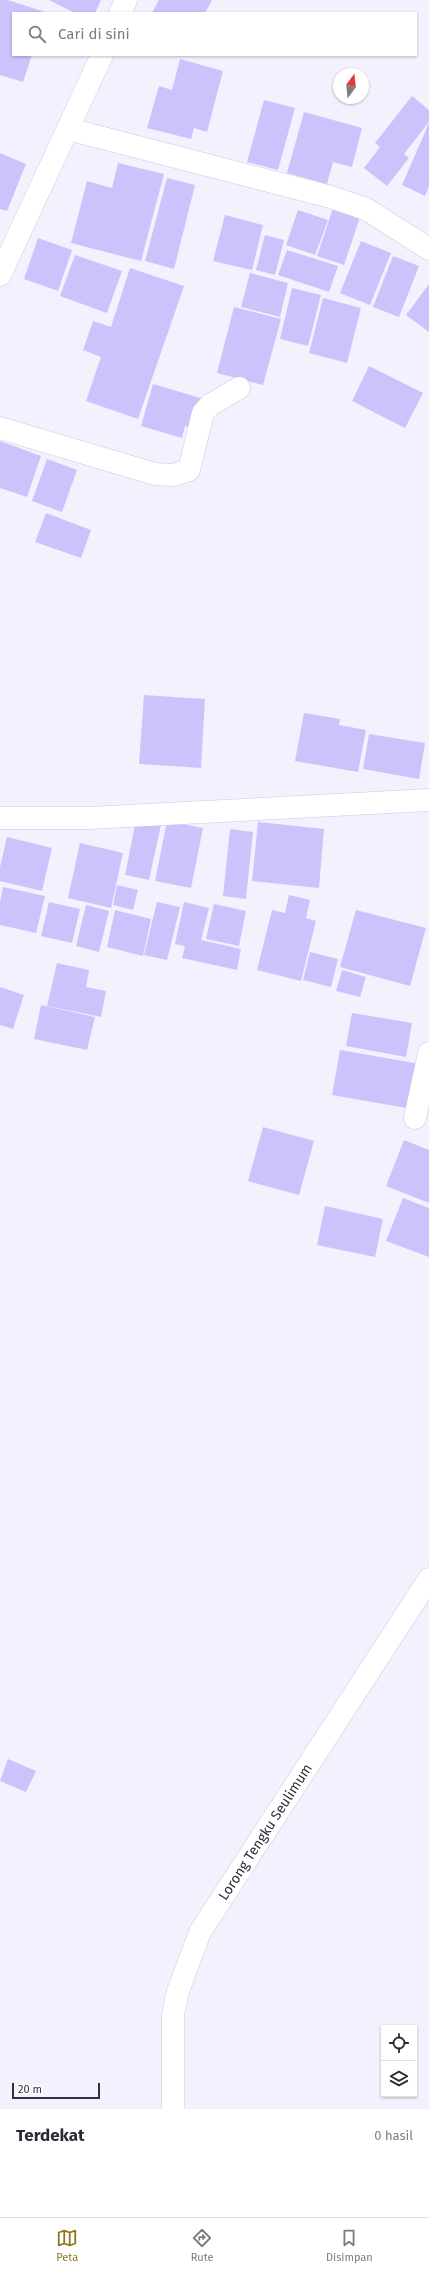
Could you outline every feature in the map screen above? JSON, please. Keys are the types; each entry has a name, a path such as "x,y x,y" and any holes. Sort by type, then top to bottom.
{"street":[{"path":"120,12 126,0"},
{"path":"0,275 50,164 102,56"},
{"path":"68,129 331,197 366,209 429,249"},
{"path":"0,428 155,474 183,474 189,470 203,413 210,406 239,388"},
{"path":"0,818 90,818 429,800"},
{"path":"415,1118 429,1053"},
{"name":"Lorong Tengku Seulimum","path":"173,2109 173,2015 178,1990 200,1932 429,1579"}],"building":[{"path":"0,0 8,0 45,12 12,12 12,56 32,56 23,82 0,75"},
{"path":"49,0 101,0 95,12 73,12"},
{"path":"159,0 212,0 206,12 153,12"},
{"path":"180,59 223,71 207,132 194,128 191,139 147,128 159,86 172,90"},
{"path":"412,96 429,110 429,122 404,154 409,158 387,186 364,168 380,147 375,143"},
{"path":"264,100 295,108 278,170 247,162"},
{"path":"304,112 362,128 352,167 333,162 327,184 287,173"},
{"path":"429,123 429,186 425,196 402,185"},
{"path":"0,153 26,164 7,211 0,209"},
{"path":"118,163 164,174 141,261 71,243 87,181 112,188"},
{"path":"167,178 195,185 174,269 145,261"},
{"path":"334,205 361,214 344,265 317,256"},
{"path":"298,210 328,220 315,255 286,245"},
{"path":"225,215 263,225 252,270 213,261"},
{"path":"265,235 284,240 275,275 256,270"},
{"path":"38,238 72,250 58,291 24,279"},
{"path":"361,241 391,253 370,305 340,293"},
{"path":"287,250 338,266 329,292 278,275"},
{"path":"75,255 122,271 107,313 60,296"},
{"path":"393,256 419,266 399,317 373,307"},
{"path":"130,268 184,286 138,419 86,401 101,357 83,350 93,321 111,327"},
{"path":"250,273 288,283 280,317 241,307"},
{"path":"429,284 429,332 406,315"},
{"path":"292,288 321,295 308,346 280,339"},
{"path":"323,298 361,308 347,363 309,353"},
{"path":"234,307 281,319 263,385 217,373"},
{"path":"369,366 423,393 405,428 352,401"},
{"path":"153,384 204,399 196,429 185,426 182,438 141,426"},
{"path":"0,441 41,456 27,497 0,488"},
{"path":"47,459 77,470 62,512 32,501"},
{"path":"46,513 91,530 81,558 35,542"},
{"path":"144,695 205,699 201,768 139,764"},
{"path":"304,713 340,719 339,725 366,730 358,772 295,761"},
{"path":"369,734 425,743 419,779 363,769"},
{"path":"136,820 161,825 149,880 125,875"},
{"path":"167,821 203,828 191,888 155,881"},
{"path":"258,822 324,829 319,888 252,881"},
{"path":"230,829 253,832 246,899 223,896"},
{"path":"7,837 52,848 42,891 0,881 0,867"},
{"path":"80,843 123,853 111,908 68,898"},
{"path":"117,885 138,890 133,910 113,905"},
{"path":"3,887 45,896 36,933 0,925 0,902"},
{"path":"289,895 310,900 306,918 316,921 301,981 257,970 272,910 285,913"},
{"path":"49,902 80,909 72,943 41,936"},
{"path":"157,902 180,907 167,960 144,955"},
{"path":"184,902 209,908 201,940 241,949 237,970 182,958 185,946 175,944"},
{"path":"214,904 246,911 239,946 206,939"},
{"path":"86,905 109,911 99,952 76,946"},
{"path":"115,910 151,919 143,956 107,947"},
{"path":"356,910 426,928 410,986 340,967"},
{"path":"310,952 338,959 331,987 303,980"},
{"path":"57,963 89,970 86,987 106,991 101,1017 47,1006"},
{"path":"342,970 366,977 360,997 336,991"},
{"path":"0,987 24,995 13,1029 0,1025"},
{"path":"41,1005 95,1017 87,1050 34,1039"},
{"path":"352,1013 412,1023 406,1057 346,1046"},
{"path":"340,1050 420,1064 412,1109 332,1095"},
{"path":"263,1127 314,1141 299,1195 248,1181"},
{"path":"404,1140 429,1150 429,1203 386,1186"},
{"path":"403,1198 429,1208 429,1257 386,1241"},
{"path":"325,1206 383,1219 375,1257 317,1245"},
{"path":"8,1759 36,1771 26,1792 0,1781"}]}
